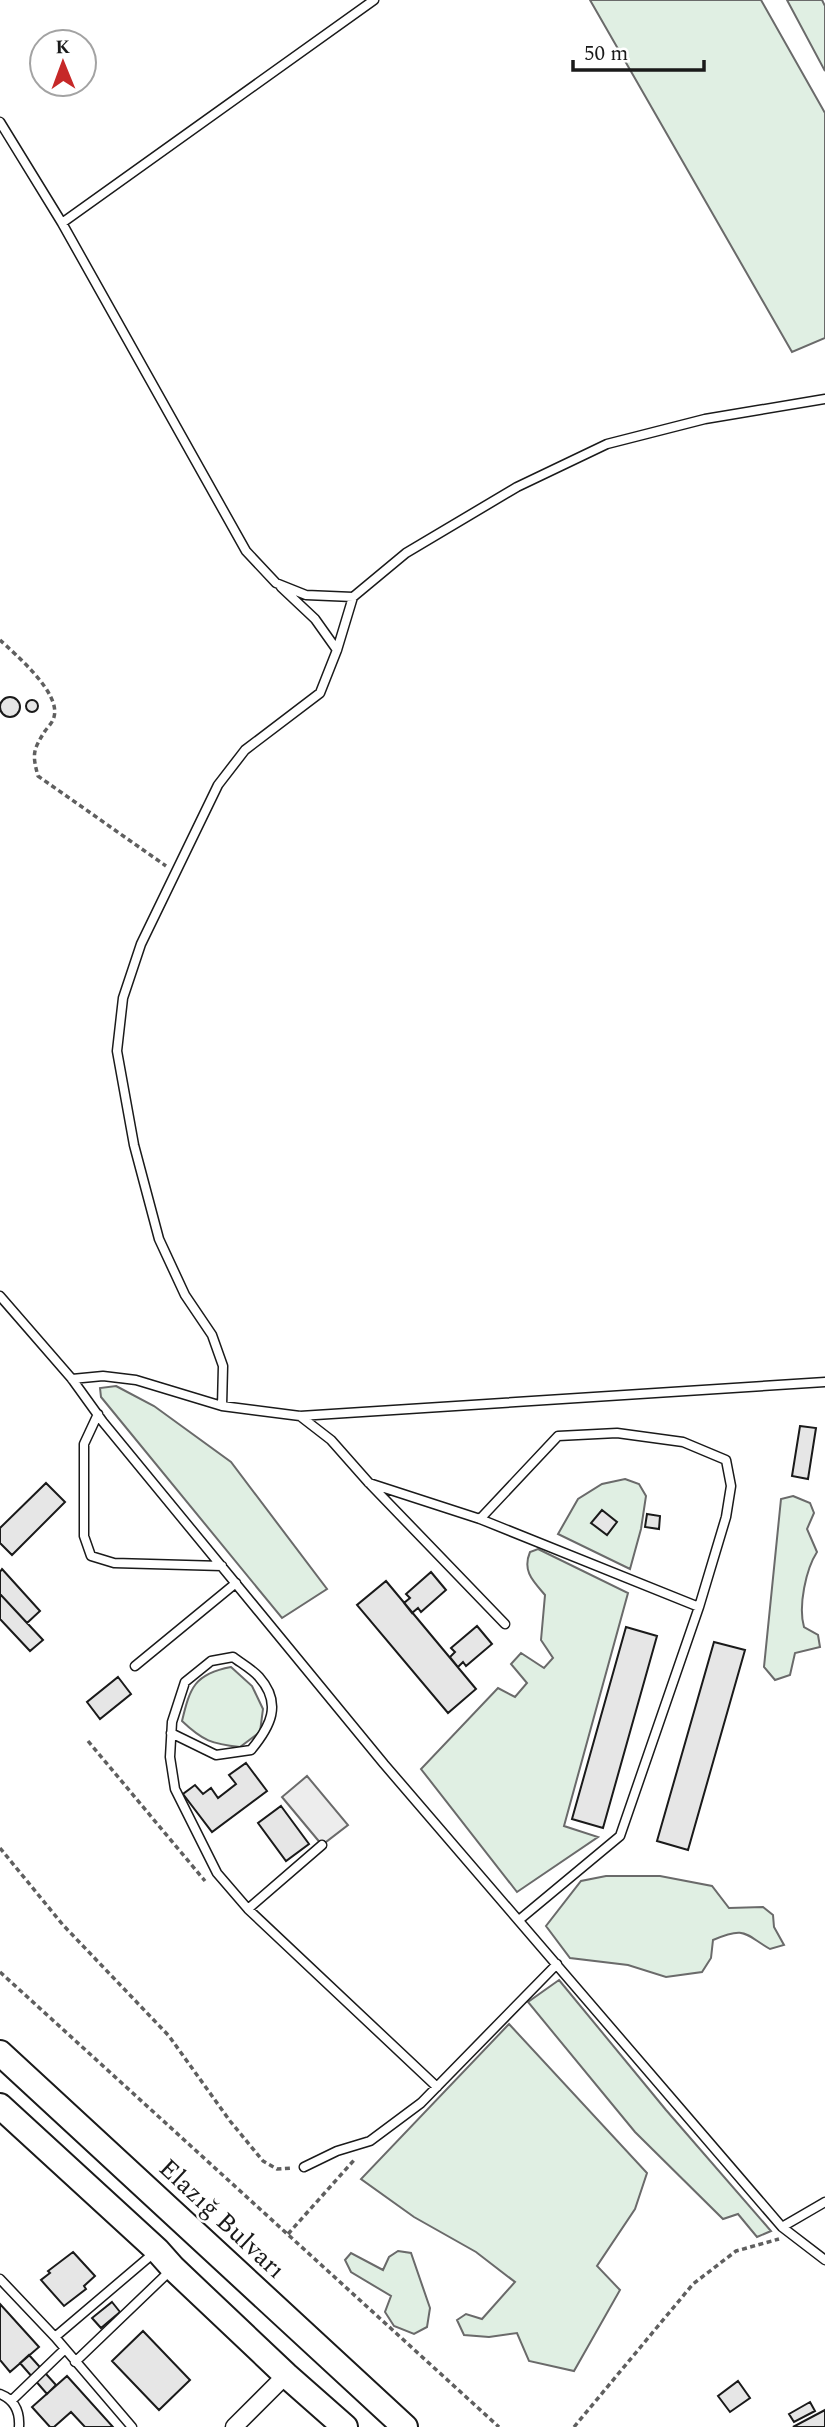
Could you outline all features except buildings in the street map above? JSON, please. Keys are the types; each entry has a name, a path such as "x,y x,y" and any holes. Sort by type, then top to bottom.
{"main road":[{"name":"Elazığ Bulvarı","path":"0,2053 405,2427"},
{"path":"0,2106 286,2375 345,2427"}],"street":[{"path":"234,2427 286,2375"}],"lane":[{"path":"62,223 374,0"},
{"path":"0,122 62,223 246,551 316,619 337,650"},
{"path":"222,1406 223,1366 212,1335 185,1295 159,1239 134,1145 117,1051 123,998 141,944 218,785 245,750 320,693 354,597 406,553 517,487 607,444 705,419 825,399"},
{"path":"276,583 306,595 354,597"},
{"path":"0,1296 72,1379 384,1764 782,2227 825,2260"},
{"path":"72,1379 103,1376 135,1380 222,1406 300,1416 825,1382"},
{"path":"98,1414 84,1444 84,1536 91,1556 114,1563 222,1566"},
{"path":"300,1416 331,1440 505,1624"},
{"path":"480,1519 558,1436 617,1433 682,1442 726,1460 731,1486 726,1517 699,1607 620,1836 519,1920"},
{"path":"369,1483 480,1519 699,1607"},
{"path":"135,1666 236,1583"},
{"path":"172,1733 216,1755 251,1750 267,1730 273,1703 260,1678 233,1657 211,1661 185,1682 172,1722 170,1757 174,1789 217,1873 248,1909 437,2087"},
{"path":"248,1909 322,1845"},
{"path":"304,2167 337,2151 370,2141 421,2103 557,1964"},
{"path":"782,2227 825,2202"},
{"path":"55,2337 165,2259"},
{"path":"75,2361 165,2259"},
{"path":"0,2279 55,2337 132,2427"},
{"path":"11,2400 65,2349"},
{"path":"0,2394 11,2400 20,2417 19,2427"}],"path":[{"path":"0,640 20,659 54,700 54,717 35,747 33,759 38,776 176,873"},
{"path":"88,1741 206,1882"},
{"path":"0,1848 62,1925 169,2036 230,2121 263,2161 277,2169 304,2167"},
{"path":"0,1972 499,2427"},
{"path":"288,2234 370,2141"},
{"path":"574,2427 693,2284 736,2251 793,2235"}],"green space":[{"path":"590,0 761,0 825,113 825,338 792,352"},
{"path":"787,0 822,0 825,6 825,71"},
{"path":"116,1386 154,1406 231,1462 327,1589 282,1618 101,1397 100,1388"},
{"path":"625,1479 639,1484 646,1496 641,1529 630,1569 558,1534 578,1499 602,1484"},
{"path":"793,1496 810,1503 814,1513 807,1529 817,1552 806,1578 802,1618 804,1627 818,1635 820,1647 795,1653 790,1675 775,1680 764,1667 781,1499"},
{"path":"538,1549 628,1593 564,1826 598,1837 517,1892 421,1769 498,1688 515,1697 527,1683 511,1664 521,1653 544,1668 553,1658 541,1640 545,1595 530,1575 527,1565 530,1552"},
{"path":"231,1667 252,1686 263,1709 260,1732 240,1747 208,1740 182,1721 191,1691 201,1678"},
{"path":"606,1876 660,1876 712,1886 729,1908 763,1907 773,1915 774,1927 784,1945 770,1949 749,1936 732,1933 713,1940 711,1958 702,1972 666,1977 628,1965 570,1958 546,1926 581,1881"},
{"path":"559,1980 666,2110 771,2231 757,2237 738,2214 723,2219 635,2132 528,2002"},
{"path":"509,2024 647,2173 635,2209 597,2266 620,2290 574,2371 529,2361 517,2333 489,2337 464,2335 457,2320 466,2314 482,2319 515,2282 476,2252 414,2217 361,2179"},
{"path":"398,2251 411,2253 430,2308 427,2327 414,2334 394,2326 385,2312 391,2296 351,2272 345,2260 351,2253 383,2270 389,2257"}],"shaded area":[{"path":"307,1776 348,1825 322,1845 282,1797"}]}
